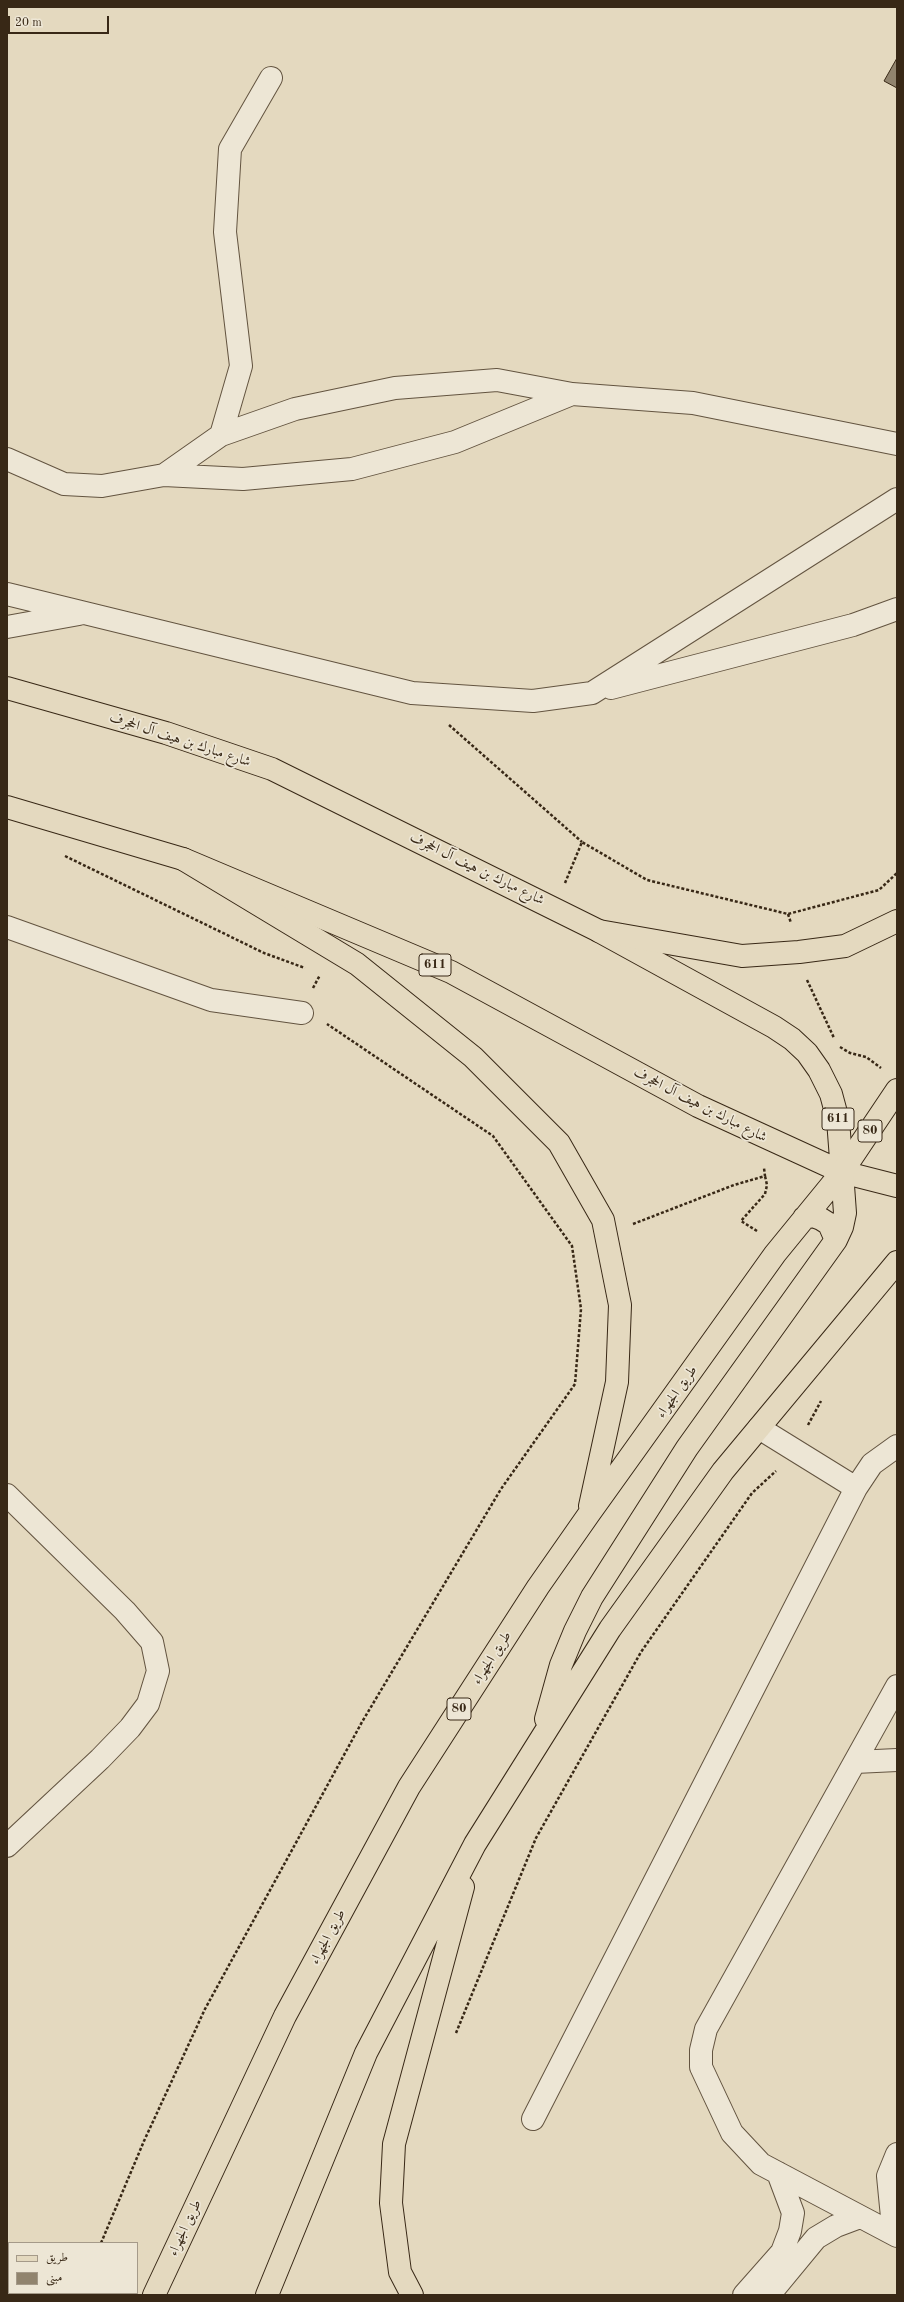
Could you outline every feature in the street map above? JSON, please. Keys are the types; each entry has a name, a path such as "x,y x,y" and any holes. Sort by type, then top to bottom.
{"main road":[{"name":"شارع مبارك بن هيف آل الحجرف","path":"13,694 166,733 272,769 555,908 774,1026 792,1039 807,1053 819,1070 831,1094 838,1120 842,1172"},
{"name":"شارع مبارك بن هيف آل الحجرف","path":"7,807 183,859 452,972 698,1106 842,1172 897,1186"},
{"path":"183,859 357,964 473,1057 559,1143 603,1220 620,1306 617,1382 589,1514"},
{"path":"599,931 742,956 799,952 845,946 897,921"},
{"name":"طريق الجهراء","path":"154,2295 285,2016 409,1787 538,1587 589,1514 775,1254 842,1172 897,1090"},
{"path":"542,1738 561,1665 575,1631 592,1598 687,1448 836,1240 842,1227 845,1213 842,1172"},
{"path":"804,1218 813,1216 821,1219 828,1224 836,1240"},
{"path":"267,2295 366,2053 475,1844 610,1629 723,1471 897,1262"},
{"path":"412,2295 400,2272 392,2211 394,2144 475,1844"}],"lane":[{"path":"221,435 240,366 225,232 230,149 271,78"},
{"path":"164,475 221,435 295,409 396,388 497,380 572,394 693,403 897,444"},
{"path":"7,459 64,484 102,486 164,475 242,479 352,469 455,442 572,394"},
{"path":"592,693 897,499"},
{"path":"7,594 412,693 533,702 592,693 853,625 897,609"},
{"path":"7,627 39,623 82,613"},
{"path":"7,927 211,1000 302,1013"},
{"path":"760,1428 856,1488"},
{"path":"533,2119 856,1488 872,1464 897,1446"},
{"path":"7,1495 125,1611 152,1642 158,1671 148,1704 130,1728 100,1759 7,1846"},
{"path":"897,1686 706,2029 701,2050 701,2067 732,2133 761,2164 897,2236"},
{"path":"855,1762 897,1760"},
{"path":"897,2154 888,2176 892,2217 897,2229"},
{"path":"744,2295 782,2252 790,2231 793,2213 778,2173"},
{"path":"769,2295 816,2238 836,2226 860,2216"}],"path":[{"path":"447,724 582,842 647,880 788,914 879,890 897,873"},
{"path":"555,908 582,842"},
{"path":"62,855 264,952 306,969"},
{"path":"788,914 808,985 837,1045 850,1053 866,1057 885,1071"},
{"path":"101,2242 144,2141 205,2009 362,1722 501,1489 575,1384 581,1309 572,1246 493,1136 333,1026 302,1013 320,974 313,971"},
{"path":"819,1070 837,1045"},
{"path":"741,1221 765,1194 767,1186 764,1168 776,1143"},
{"path":"572,1246 734,1185 765,1176"},
{"path":"454,2039 536,1838 641,1652 752,1493 773,1475 795,1450 824,1396"}],"building":[{"path":"897,58 897,88 884,81"}]}
